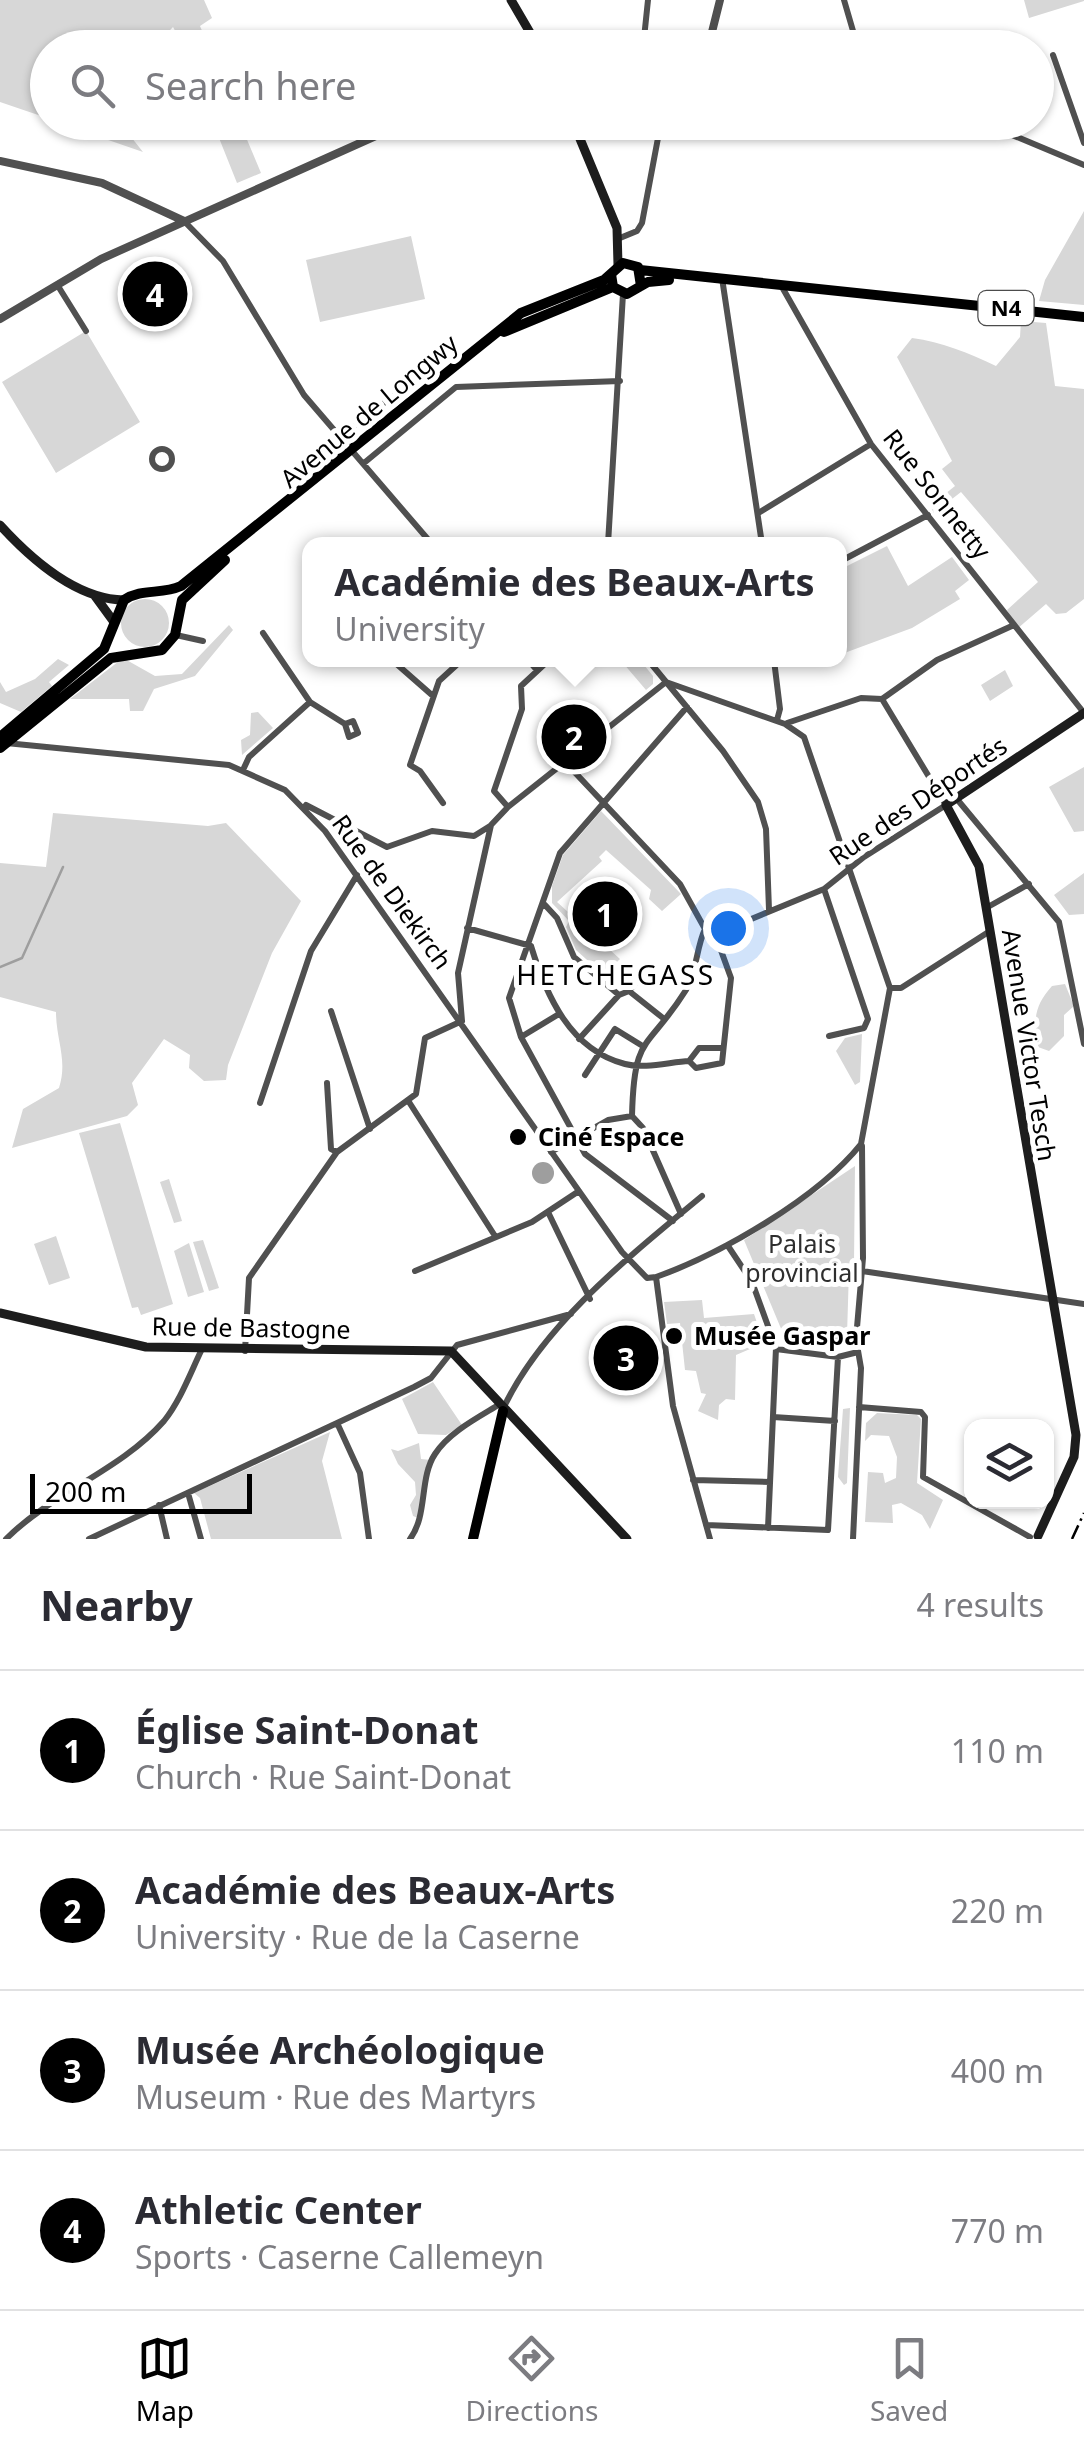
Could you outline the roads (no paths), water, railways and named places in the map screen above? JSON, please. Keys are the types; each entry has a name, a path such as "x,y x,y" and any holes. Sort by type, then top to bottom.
{"main road":[{"path":"511,0 528,30"},
{"path":"581,140 620,238 636,266 628,290"},
{"path":"620,238 615,269 628,290"},
{"name":"N4","path":"615,269 636,266"},
{"name":"Avenue de Longwy","path":"636,266 724,280 1084,317"},
{"name":"Avenue de Longwy","path":"274,515 521,313 615,269"},
{"name":"Avenue de Longwy","path":"490,338 661,279 724,280"},
{"name":"N4","path":"124,600 140,592 156,594 181,586 274,515"},
{"name":"N4","path":"176,616 186,595 274,515"},
{"path":"0,525 30,554 93,594 124,600 104,650 64,690"},
{"path":"93,594 132,652"},
{"path":"0,742 111,658 132,652 152,654 174,635 176,616 156,594"},
{"name":"Rue des Déportés","path":"946,805 1084,713"},
{"name":"Avenue Victor Tesch","path":"946,805 979,866 1077,1450 1035,1538"},
{"name":"Rue de Bastogne","path":"0,1313 114,1341 200,1351 451,1351"},
{"path":"451,1351 627,1539"},
{"path":"473,1539 501,1407"}],"street":[{"path":"644,30 648,0"},
{"path":"712,30 720,0"},
{"path":"844,0 853,30"},
{"path":"1054,57 1084,142"},
{"path":"0,319 101,259 366,140"},
{"path":"620,238 637,231 642,223 658,140"},
{"path":"1024,140 1084,165"},
{"path":"0,161 102,183 184,221 224,261 288,371 426,537"},
{"path":"724,280 762,537"},
{"name":"Rue Sonnetty","path":"781,285 871,444 1084,713"},
{"path":"58,286 86,332"},
{"path":"609,537 628,290"},
{"path":"343,439 428,369"},
{"path":"363,462 460,386 620,381"},
{"path":"760,512 871,444"},
{"path":"847,558 928,515"},
{"path":"786,724 861,698 882,699 938,660 1014,625"},
{"path":"264,633 310,702 345,724"},
{"path":"174,635 203,640"},
{"path":"400,667 434,696"},
{"path":"442,803 420,771 410,765 434,696 450,667"},
{"path":"508,806 494,791 522,709 522,686 539,667"},
{"path":"654,667 758,802 766,828 770,910"},
{"path":"775,667 780,708 776,720"},
{"path":"666,682 776,720 804,737 890,988 862,1144 860,1407 853,1539"},
{"path":"302,803 386,847 432,830 480,835 508,806 666,682"},
{"path":"882,699 946,805"},
{"path":"243,770 249,757 310,702"},
{"path":"673,1221 585,1154 521,1037 508,998 545,905 560,853 687,707"},
{"name":"Rue de Diekirch","path":"0,742 79,753 183,758 243,770 302,803 462,1021 630,1261"},
{"path":"530,946 559,1014 580,1038 598,1050 633,1064 689,1061 696,1068 722,1063 720,1048 731,978 715,934 705,929 680,884 564,762"},
{"path":"956,798 1059,922 1084,1044"},
{"name":"Rue des Déportés","path":"715,934 824,890 850,868 946,805"},
{"path":"957,822 960,815 968,814"},
{"path":"325,831 335,821"},
{"path":"244,1351 246,1282 337,1152 409,1102 419,1083 425,1038 462,1021 458,972 491,825"},
{"path":"854,882 857,866 869,856"},
{"path":"260,1103 311,952 356,875"},
{"path":"986,908 1028,884"},
{"path":"824,890 868,1019 864,1028 829,1036"},
{"path":"545,905 557,918 574,957 619,994"},
{"path":"467,928 530,946"},
{"path":"680,1214 658,1158 632,1116 633,1064 641,1046 688,986 705,929"},
{"path":"890,988 901,988 990,932"},
{"path":"580,1038 619,994 629,991 643,974 656,968"},
{"path":"629,991 663,1018"},
{"path":"331,1011 370,1129"},
{"path":"521,1037 559,1014"},
{"path":"585,1074 615,1029 641,1046"},
{"path":"689,1061 699,1048 720,1048"},
{"path":"327,1083 329,1140 331,1149 337,1152"},
{"path":"409,1102 495,1236"},
{"path":"551,1152 608,1120 632,1116"},
{"path":"846,1163 862,1144"},
{"path":"630,1261 648,1278 656,1277 728,1246 846,1163 854,1159 864,1163"},
{"path":"415,1270 548,1212 580,1191"},
{"path":"413,1539 434,1455 485,1414 501,1407 525,1364 570,1314 702,1196"},
{"path":"548,1212 590,1299"},
{"path":"728,1246 752,1282 776,1348 768,1528"},
{"path":"862,1271 1084,1304"},
{"path":"656,1277 666,1375 710,1539"},
{"path":"89,1539 338,1425 430,1378 451,1351 463,1343 570,1314"},
{"path":"776,1348 838,1357 858,1352"},
{"path":"6,1539 24,1522 108,1468 155,1430 175,1404 200,1351"},
{"path":"706,1526 823,1532 829,1525 838,1357"},
{"path":"860,1407 921,1412 925,1417 922,1472 926,1480 1035,1538"},
{"path":"773,1417 835,1421"},
{"path":"338,1425 360,1473 369,1539"},
{"path":"693,1480 770,1482"},
{"path":"188,1493 202,1539"},
{"path":"159,1505 167,1539"}],"waterway":[{"path":"0,967 22,958 63,867"}],"railway":[{"path":"1072,1539 1084,1513"}],"place":[{"name":"Athletic Center","path":"155,294"},
{"name":"Académie des Beaux-Arts","path":"574,737"},
{"name":"Église Saint-Donat","path":"605,914"},
{"name":"Ciné Espace","path":"518,1137"},
{"name":"Musée Gaspar","path":"674,1336"},
{"name":"Musée Archéologique","path":"626,1358"}],"district":[{"name":"HETCHEGASS","path":"616,975"}],"park label":[{"name":"Palais provincial","path":"802,1258"}]}
